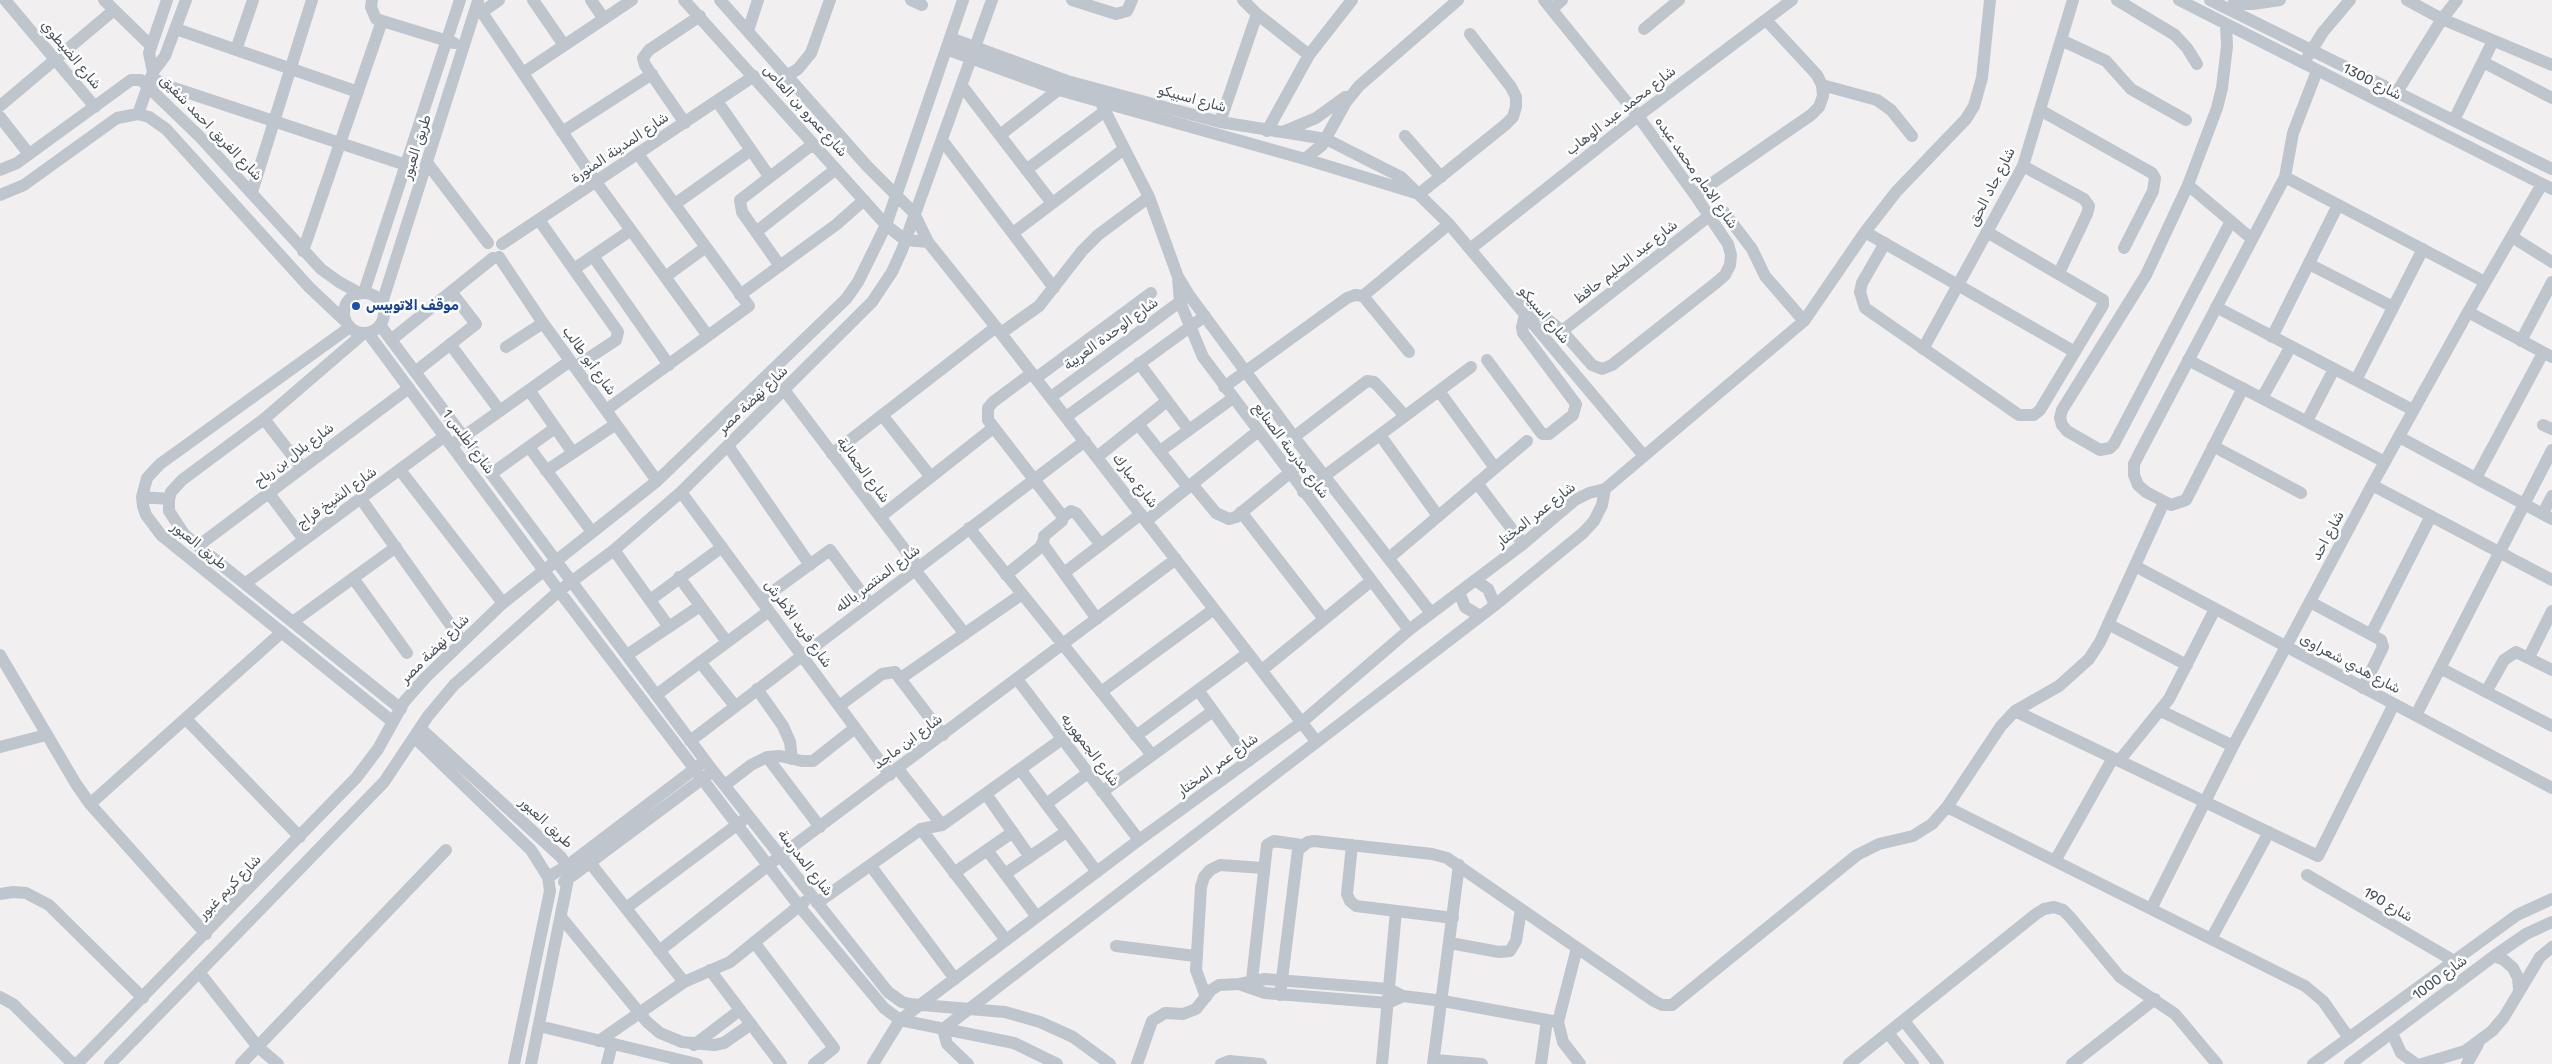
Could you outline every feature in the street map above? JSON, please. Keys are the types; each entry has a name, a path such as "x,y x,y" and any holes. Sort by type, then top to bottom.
{"street":[{"path":"104,0 151,46"},
{"path":"151,78 149,53 167,0"},
{"path":"138,114 151,78 165,56 186,0"},
{"path":"236,50 253,0"},
{"path":"252,192 312,0"},
{"path":"372,0 372,13 382,21 464,46"},
{"name":"طريق العبور","path":"361,292 406,165 460,0"},
{"path":"499,0 479,6 596,182 708,336"},
{"path":"533,0 564,46"},
{"path":"591,0 604,19"},
{"path":"523,73 632,0"},
{"name":"شارع عمرو بن العاص","path":"684,0 886,225 905,240"},
{"name":"شارع عمرو بن العاص","path":"720,0 867,166 914,213"},
{"path":"748,31 758,0"},
{"path":"788,75 798,69 811,53 830,0"},
{"name":"شارع نهضة مصر","path":"393,722 410,694 462,641 503,603 657,481 846,298 858,282 886,225 963,0"},
{"name":"شارع نهضة مصر","path":"418,733 454,685 559,591 614,550 681,492 785,391 872,302 892,272 905,240 992,0"},
{"path":"1072,0 1116,14 1127,11 1132,0"},
{"path":"1243,0 1257,14 1309,55"},
{"path":"1267,131 1309,55 1352,0"},
{"path":"1282,132 1316,118 1359,86 1458,0"},
{"path":"1548,4 1562,0"},
{"path":"1644,30 1679,0"},
{"name":"شارع محمد عبد الوهاب","path":"1470,249 1638,116 1792,0"},
{"path":"968,1064 947,1044 943,1029 968,1007 1480,616 1583,533 1598,513 1605,489 1804,321 1865,232 1896,192 1966,119 1974,106 1982,78 1990,0"},
{"name":"شارع جاد الحق","path":"1923,349 2023,166 2073,0"},
{"path":"2117,0 2175,35 2188,48 2196,64"},
{"name":"شارع 1300","path":"2178,0 2547,186"},
{"name":"شارع 1300","path":"2210,0 2552,169"},
{"path":"2234,0 2242,4 2253,4 2280,0"},
{"path":"2304,65 2311,50 2350,0"},
{"path":"2407,0 2442,19 2552,65"},
{"path":"2397,92 2442,19 2457,0"},
{"name":"شارع الامام محمد عبده","path":"1513,301 1547,319 1562,331 1596,368 1608,368 1725,275 1730,265 1731,255 1728,244 1695,195 1638,116 1548,4"},
{"name":"شارع الضيطوي","path":"5,6 95,107"},
{"name":"طريق العبور","path":"382,303 428,164 464,46 479,6"},
{"path":"0,106 114,10"},
{"path":"1220,122 1257,14"},
{"path":"685,123 644,62 646,52 700,16"},
{"path":"1695,195 1811,115 1819,107 1823,96 1822,85 1817,75 1766,20"},
{"path":"303,251 382,21"},
{"path":"2226,25 2227,46 2222,88 2217,108 2188,184 2146,275 2062,410 2060,418 2062,425 2067,431 2100,450 2110,448 2114,444 2231,221"},
{"path":"176,29 358,92"},
{"path":"1419,194 1513,117 1516,97 1511,87 1470,34"},
{"path":"2061,40 2106,61 2132,89 2186,120"},
{"path":"2454,120 2493,41"},
{"name":"شارع اسبيكو","path":"948,44 1063,86 1103,107 1305,158 1419,194"},
{"path":"2483,62 2552,98"},
{"path":"2243,388 2186,500 2179,504 2164,502 2138,485 2134,474 2134,464 2285,178 2293,132 2317,71"},
{"path":"562,132 652,74"},
{"name":"شارع المدينة المنورة","path":"502,244 754,76"},
{"path":"151,78 165,85 406,165"},
{"name":"شارع الفريق احمد شفيق","path":"0,170 6,169 29,154 131,80 151,78 303,251 333,278 361,292"},
{"path":"1822,85 1877,100 1891,110 1912,136"},
{"path":"962,86 1052,204"},
{"path":"1000,135 1063,86"},
{"name":"شارع اسبيكو","path":"1063,86 1220,122 1326,139 1401,177 1449,224 1644,456"},
{"path":"1305,158 1317,151 1326,139 1346,102 1359,86"},
{"path":"717,101 769,176"},
{"path":"1026,170 1103,107"},
{"name":"شارع مدرسة الصنايع","path":"1103,107 1149,197 1178,277 1184,298 1188,326 1202,357 1409,630"},
{"path":"2040,110 2152,172 2155,178 2153,191 2124,248"},
{"path":"0,195 24,185 117,118 138,114 158,121 309,287 348,325 366,333"},
{"path":"0,117 29,154"},
{"path":"1405,136 1441,177"},
{"path":"942,140 1054,288"},
{"path":"780,266 742,212 740,200 813,144"},
{"path":"1013,233 1124,149"},
{"path":"675,204 751,150"},
{"path":"606,410 749,306 638,154"},
{"path":"428,164 488,243"},
{"path":"2023,166 2084,199 2089,206 2059,273"},
{"path":"756,232 836,170"},
{"path":"2285,178 2485,282"},
{"path":"2188,184 2252,239"},
{"name":"شارع احد","path":"2151,909 2233,746 2398,437 2485,282 2512,237 2547,186"},
{"path":"832,454 882,415 999,330 1039,306 1082,251 1098,235 1149,197"},
{"path":"740,295 837,224 864,200"},
{"path":"2272,337 2338,205"},
{"path":"1724,212 1752,250 1766,276 1804,321"},
{"name":"شارع مبارك","path":"914,213 928,242 999,330 1316,741"},
{"name":"شارع عبد الحليم حافظ","path":"1562,331 1709,216"},
{"name":"شارع الشيخ فراج","path":"246,583 400,470 448,441 462,437 529,390 616,340 618,332 539,220"},
{"path":"1363,296 1449,224"},
{"path":"574,269 632,230"},
{"path":"1865,232 2075,352"},
{"path":"1885,243 1862,283 1861,301 1872,314 2019,415 2026,417 2040,410 2103,305 2103,300 1987,232"},
{"path":"2512,237 2552,262"},
{"path":"391,340 496,258 503,252 502,244 494,240 488,243 485,248 486,254 496,258"},
{"path":"905,240 928,242"},
{"path":"665,277 706,247"},
{"path":"2356,380 2423,250"},
{"path":"593,256 669,365"},
{"name":"شارع أبو طالب","path":"496,258 657,481"},
{"path":"2309,264 2394,307"},
{"path":"2521,340 2552,282"},
{"path":"361,292 378,297 384,312 380,325 366,333 264,419 182,480 171,492 169,499 142,497 147,478 160,464 348,325 345,304 353,295 361,292"},
{"path":"415,372 476,324 452,292"},
{"path":"1064,517 993,428 988,420 988,408 1151,293"},
{"path":"1224,387 1348,298 1355,295 1363,296 1409,352"},
{"name":"شارع مدرسة الصنايع","path":"1184,298 1205,316 1309,457 1431,613"},
{"name":"شارع الوحدة العربية","path":"1051,397 1184,298"},
{"path":"2216,307 2414,410"},
{"path":"2468,312 2548,355 2476,478"},
{"path":"1066,417 1188,326 1205,316"},
{"path":"1487,360 1542,434 1549,434 1573,415 1576,404 1523,333 1522,327 1525,316"},
{"path":"506,347 543,323"},
{"name":"شارع أطلس 1","path":"380,325 556,561"},
{"name":"شارع أطلس 1","path":"366,333 545,569"},
{"path":"450,344 500,411"},
{"path":"2262,398 2291,346"},
{"path":"2188,360 2385,462"},
{"path":"1139,363 1189,430"},
{"path":"1303,492 1471,367"},
{"path":"2307,421 2334,369"},
{"path":"1294,437 1367,381 1374,382 1405,416"},
{"name":"شارع بلال بن رباح","path":"198,546 409,388"},
{"path":"529,390 573,453"},
{"name":"شارع الجمالية","path":"785,391 965,634"},
{"path":"1439,391 1495,468"},
{"path":"1160,451 1233,398"},
{"path":"1097,457 1168,400"},
{"path":"882,415 931,477"},
{"path":"264,419 302,468"},
{"path":"546,471 616,424"},
{"path":"1138,424 1190,486 1222,518 1236,517 1309,457"},
{"path":"491,474 555,428"},
{"path":"880,517 993,428"},
{"path":"1064,573 1100,545 1190,486 1257,432"},
{"path":"1380,435 1438,516"},
{"path":"2398,437 2547,516 2552,496"},
{"name":"شارع المنتصر بالله","path":"690,741 1084,441"},
{"path":"1389,558 1527,441"},
{"path":"728,446 810,564"},
{"path":"2213,446 2301,493"},
{"path":"529,447 592,532"},
{"path":"2416,715 2523,503 2552,450"},
{"path":"400,470 503,603"},
{"path":"1477,483 1523,544"},
{"path":"2372,485 2552,580"},
{"name":"شارع عمر المختار","path":"900,1020 1139,840 1302,722 1409,630 1523,544 1575,500 1589,492 1605,489"},
{"path":"268,492 304,540"},
{"name":"شارع فريد الأطرش","path":"681,492 855,728 942,825"},
{"name":"طريق العبور","path":"142,497 146,515 161,535 393,722"},
{"name":"طريق العبور","path":"169,499 169,511 175,522 198,546 294,621 401,709"},
{"path":"361,499 462,641"},
{"path":"1252,980 1265,850 1270,842 1302,845 1314,841 1432,854 1460,866 1654,1001 1662,1005 1672,1005 1857,855 1879,844 1913,836 1932,824 1947,807 2001,726 2015,711 2059,686 2075,674 2100,642 2164,502"},
{"path":"1006,574 1042,545 1046,534 1071,511 1076,513 1100,545"},
{"path":"1242,512 1324,620"},
{"path":"2371,634 2431,516"},
{"path":"969,528 1152,755"},
{"path":"1042,543 1097,619"},
{"path":"294,621 396,547"},
{"path":"650,600 722,547"},
{"path":"614,550 669,627"},
{"path":"761,600 830,550 870,604"},
{"name":"شارع ابن ماجد","path":"659,951 780,856 1176,559"},
{"name":"شارع المدرسة","path":"556,561 705,761 703,774"},
{"name":"شارع هدي شعراوى","path":"2135,566 2552,788"},
{"name":"شارع المدرسة","path":"545,569 559,591 703,774 737,825 768,866 884,1008 900,1020 1014,1043 1057,1064"},
{"path":"679,577 727,642"},
{"path":"354,578 407,653"},
{"path":"1475,580 1488,589 1495,604"},
{"path":"1262,670 1371,581"},
{"path":"1459,592 1465,607 1480,616"},
{"path":"901,678 1022,594"},
{"path":"2310,602 2381,640 2383,647 2364,688"},
{"path":"628,656 700,606"},
{"path":"1102,692 1214,609"},
{"path":"2055,861 2116,759 2161,711 2215,609"},
{"path":"2529,657 2552,611"},
{"path":"656,695 769,612"},
{"path":"2108,624 2187,665"},
{"path":"90,804 282,632"},
{"path":"2486,692 2509,654 2516,652 2552,670"},
{"path":"1136,736 1248,653"},
{"path":"0,655 46,735 90,804 206,934"},
{"path":"700,662 735,706"},
{"path":"2440,668 2552,725"},
{"path":"839,706 886,672 895,672 943,735"},
{"name":"شارع الجمهوريه","path":"1017,679 1139,840"},
{"path":"757,689 783,726 790,742 792,759"},
{"path":"1198,690 1249,761"},
{"path":"2015,711 2318,856 2394,704"},
{"path":"1102,792 1212,711"},
{"path":"2161,711 2233,746"},
{"path":"186,719 300,837"},
{"name":"شارع كريم غبور","path":"77,1064 206,934 361,773 378,749 393,722"},
{"path":"725,785 751,765 767,757 813,761 855,728"},
{"path":"110,1064 380,787 418,733 530,850 548,877 550,891 514,1064"},
{"name":"طريق العبور","path":"418,733 561,857 568,873"},
{"path":"0,747 46,735"},
{"path":"599,1041 684,982 710,970 722,967 799,906 870,865 921,829 942,825 1062,739"},
{"path":"767,757 820,827"},
{"path":"1020,769 1097,872"},
{"path":"1046,804 1088,773"},
{"path":"548,877 568,873 592,864 703,774"},
{"path":"550,891 568,873 703,774"},
{"name":"شارع المدرسة","path":"703,774 725,785 888,992 902,1002 919,1006 968,1007 1005,1012 1040,1022 1073,1037 1110,1064"},
{"path":"986,794 1030,857"},
{"path":"1947,807 2305,986 2323,1001 2349,1038"},
{"path":"626,908 748,816"},
{"path":"921,829 1006,940"},
{"path":"954,873 1013,832"},
{"path":"1005,874 1066,832"},
{"path":"2211,938 2269,832"},
{"path":"1280,995 1296,857 1302,845"},
{"path":"1352,845 1347,894 1350,901 1356,906 1453,918"},
{"path":"241,1064 446,850"},
{"path":"987,850 1037,917"},
{"path":"592,864 684,982"},
{"path":"870,865 955,979"},
{"path":"1206,997 1199,984 1195,956 1201,887 1204,877 1210,870 1220,865 1263,868"},
{"path":"1460,866 1434,1062 1482,1064"},
{"path":"531,1064 568,873"},
{"name":"شارع 190","path":"2307,875 2454,960"},
{"path":"0,894 26,893 49,905 143,998"},
{"path":"2313,1064 2517,915 2552,899"},
{"path":"1849,1064 2036,914 2044,909 2054,907 2063,910 2070,917 2120,977 2175,1014 2217,1064"},
{"path":"1450,944 1499,952 1510,951 1516,941 1521,909"},
{"path":"1382,1064 1396,911"},
{"path":"561,917 640,1013 660,1033 694,1045 724,1043 750,1024"},
{"name":"شارع 1000","path":"2350,1064 2494,956 2526,934 2552,922"},
{"path":"754,942 834,1048 814,1064"},
{"path":"1116,946 1195,956"},
{"path":"2467,1064 2478,1044 2504,1017 2540,957 2552,947"},
{"path":"1541,1064 1552,1021 1577,948"},
{"path":"2494,956 2504,960 2513,968 2518,978 2519,990"},
{"path":"710,970 781,1064"},
{"path":"199,972 258,1047 278,1064"},
{"path":"1137,1064 1152,1021 1165,1013 1190,1012 1196,1009 1219,985 1239,984 1252,980 1282,980 1389,989 1403,996 1443,1001 1552,1021"},
{"path":"1239,984 1265,994 1388,1003 1403,996"},
{"path":"0,997 13,1004 73,1064"},
{"path":"2072,1064 2155,1000"},
{"path":"694,1045 740,1010"},
{"path":"873,1064 900,1020"},
{"path":"1552,1021 1563,1042 1580,1064"},
{"path":"1904,1021 1938,1064"},
{"path":"539,1026 691,1063"},
{"path":"1888,1033 1913,1064"},
{"path":"2392,1033 2400,1053 2416,1064"},
{"path":"607,1064 612,1044"},
{"path":"2422,1064 2447,1058 2478,1044"},
{"path":"1221,1064 1229,1061 1261,1064"}],"place":[{"name":"موقف الاتوبيس","path":"356,306"}]}
